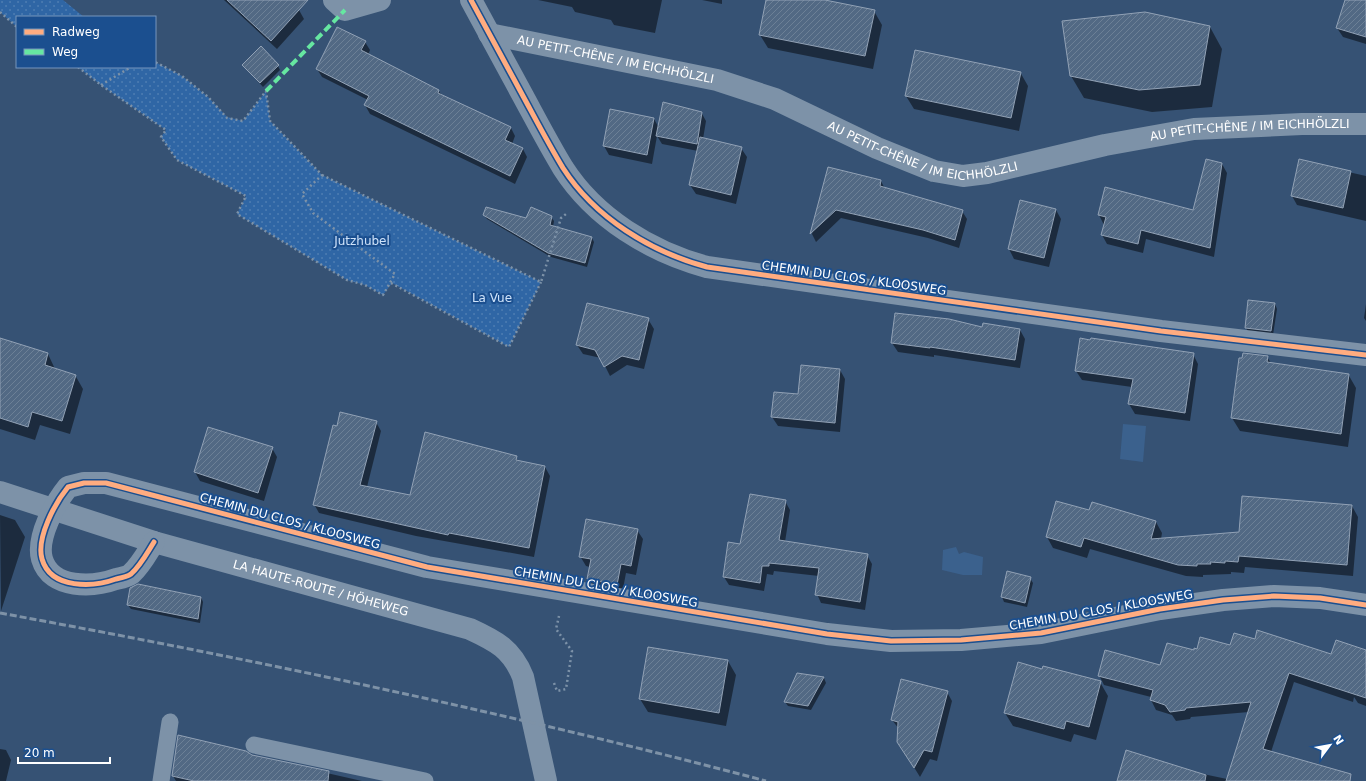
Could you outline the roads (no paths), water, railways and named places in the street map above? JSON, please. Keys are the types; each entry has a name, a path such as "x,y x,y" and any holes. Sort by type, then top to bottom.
{"street":[{"path":"334,0 345,10 380,0"},
{"name":"CHEMIN DU CLOS / KLOOSWEG","path":"471,0 564,169 588,198 617,224 639,238 683,260 707,267 1161,331 1366,355"},
{"name":"AU PETIT-CHÊNE / IM EICHHÖLZLI","path":"489,34 717,80 775,99 877,148 934,170 963,176 987,173 1105,145 1194,129 1366,124"},
{"name":"CHEMIN DU CLOS / KLOOSWEG","path":"154,542 142,562 130,575 104,584 85,586 74,584 52,574 42,560 41,544 54,510 68,487 84,483 106,483 427,567 827,634 891,641 961,640 1042,633 1160,609 1274,596 1320,598 1366,605"},
{"name":"LA HAUTE-ROUTE / HÖHEWEG","path":"0,492 154,542 470,629 491,639 510,652 521,672 546,781"}],"lane":[{"path":"161,781 170,722"},
{"path":"254,745 425,781"}],"railway":[{"path":"0,613 289,669 481,711 671,756 766,781"}],"park label":[{"name":"Jutzhubel","path":"362,241"},
{"name":"La Vue","path":"492,298"}]}
